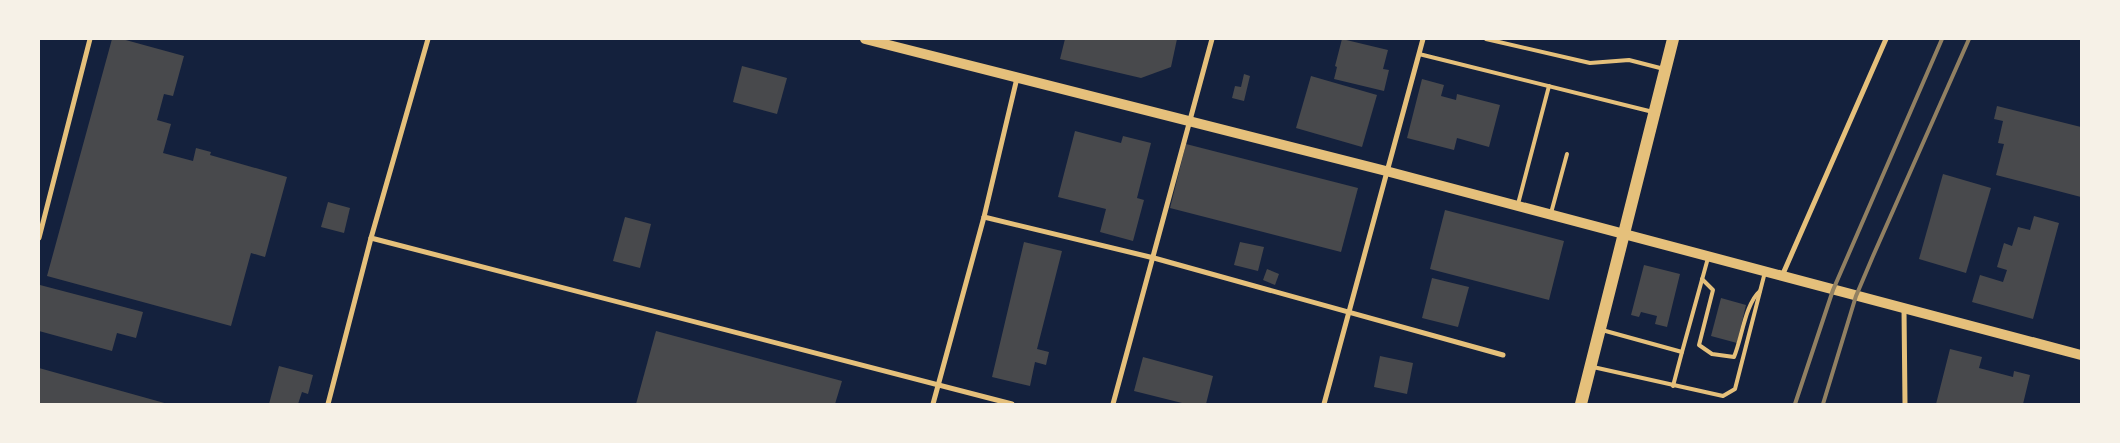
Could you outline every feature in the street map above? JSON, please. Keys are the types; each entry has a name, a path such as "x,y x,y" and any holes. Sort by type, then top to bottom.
{"main road":[{"path":"865,39 1386,171 2081,355"},
{"path":"1581,404 1673,39"}],"street":[{"path":"39,238 90,39"},
{"path":"328,404 371,238 428,39"},
{"path":"1113,404 1212,39"},
{"path":"1324,404 1423,39"},
{"path":"1781,276 1886,39"},
{"path":"933,404 984,217 1017,78"},
{"path":"984,217 1154,258 1503,355"},
{"path":"371,238 1012,404"},
{"path":"1904,309 1905,404"}],"lane":[{"path":"1486,39 1590,63 1629,60 1666,69"},
{"path":"1419,54 1655,113"},
{"path":"1518,206 1549,86"},
{"path":"1551,215 1567,154"},
{"path":"1673,386 1708,256"},
{"path":"1591,366 1723,396 1735,390 1765,272"},
{"path":"1702,279 1713,290 1699,345 1712,354 1734,357 1752,297 1760,290"},
{"path":"1600,330 1682,352"}],"building":[{"path":"112,39 122,39 184,56 173,96 164,94 157,120 171,124 163,153 193,161 196,148 211,152 210,155 287,177 265,257 251,253 231,326 47,276"},
{"path":"1065,39 1177,39 1171,67 1141,78 1060,59"},
{"path":"1342,39 1388,50 1383,69 1389,70 1384,91 1334,79 1337,67 1335,66"},
{"path":"742,66 787,78 777,114 733,102"},
{"path":"1244,74 1250,76 1244,101 1232,98 1235,86 1241,87"},
{"path":"1311,76 1377,95 1362,147 1296,128"},
{"path":"1422,79 1444,85 1441,96 1456,100 1457,94 1500,105 1489,147 1457,138 1454,150 1407,138"},
{"path":"1997,106 2081,127 2081,197 1996,175 2004,144 1998,143 2003,121 1994,119"},
{"path":"1075,131 1121,143 1123,136 1151,143 1137,198 1144,200 1133,241 1100,232 1106,209 1058,197"},
{"path":"1186,144 1358,188 1341,252 1170,208"},
{"path":"1943,174 1991,188 1966,273 1919,259"},
{"path":"328,202 350,208 344,233 321,227"},
{"path":"1445,210 1564,241 1549,300 1430,269"},
{"path":"2034,216 2059,223 2033,319 1972,302 1980,275 2003,282 2007,270 1997,267 2004,243 2012,246 2018,227 2030,230"},
{"path":"625,217 651,224 640,268 613,261"},
{"path":"1024,242 1062,251 1037,349 1049,352 1046,365 1035,362 1030,386 992,377"},
{"path":"1240,242 1264,247 1258,271 1234,265"},
{"path":"1644,265 1680,274 1667,327 1655,324 1657,316 1641,312 1639,317 1631,315"},
{"path":"1267,269 1279,274 1275,285 1263,280"},
{"path":"1432,278 1469,287 1458,327 1422,318"},
{"path":"40,285 143,312 136,338 117,333 112,351 39,331"},
{"path":"1721,298 1746,305 1737,343 1711,336"},
{"path":"656,331 842,381 835,404 636,404"},
{"path":"1950,349 1982,357 1979,368 2013,377 2014,371 2030,375 2023,404 1936,404"},
{"path":"1380,356 1413,363 1407,394 1374,387"},
{"path":"1143,357 1213,376 1206,404 1186,404 1134,391"},
{"path":"279,366 313,375 308,394 302,392 298,404 269,404"},
{"path":"39,368 168,404 39,404"}],"railway":[{"path":"1795,404 1833,290 1942,39"},
{"path":"1823,404 1856,296 1969,39"}]}
